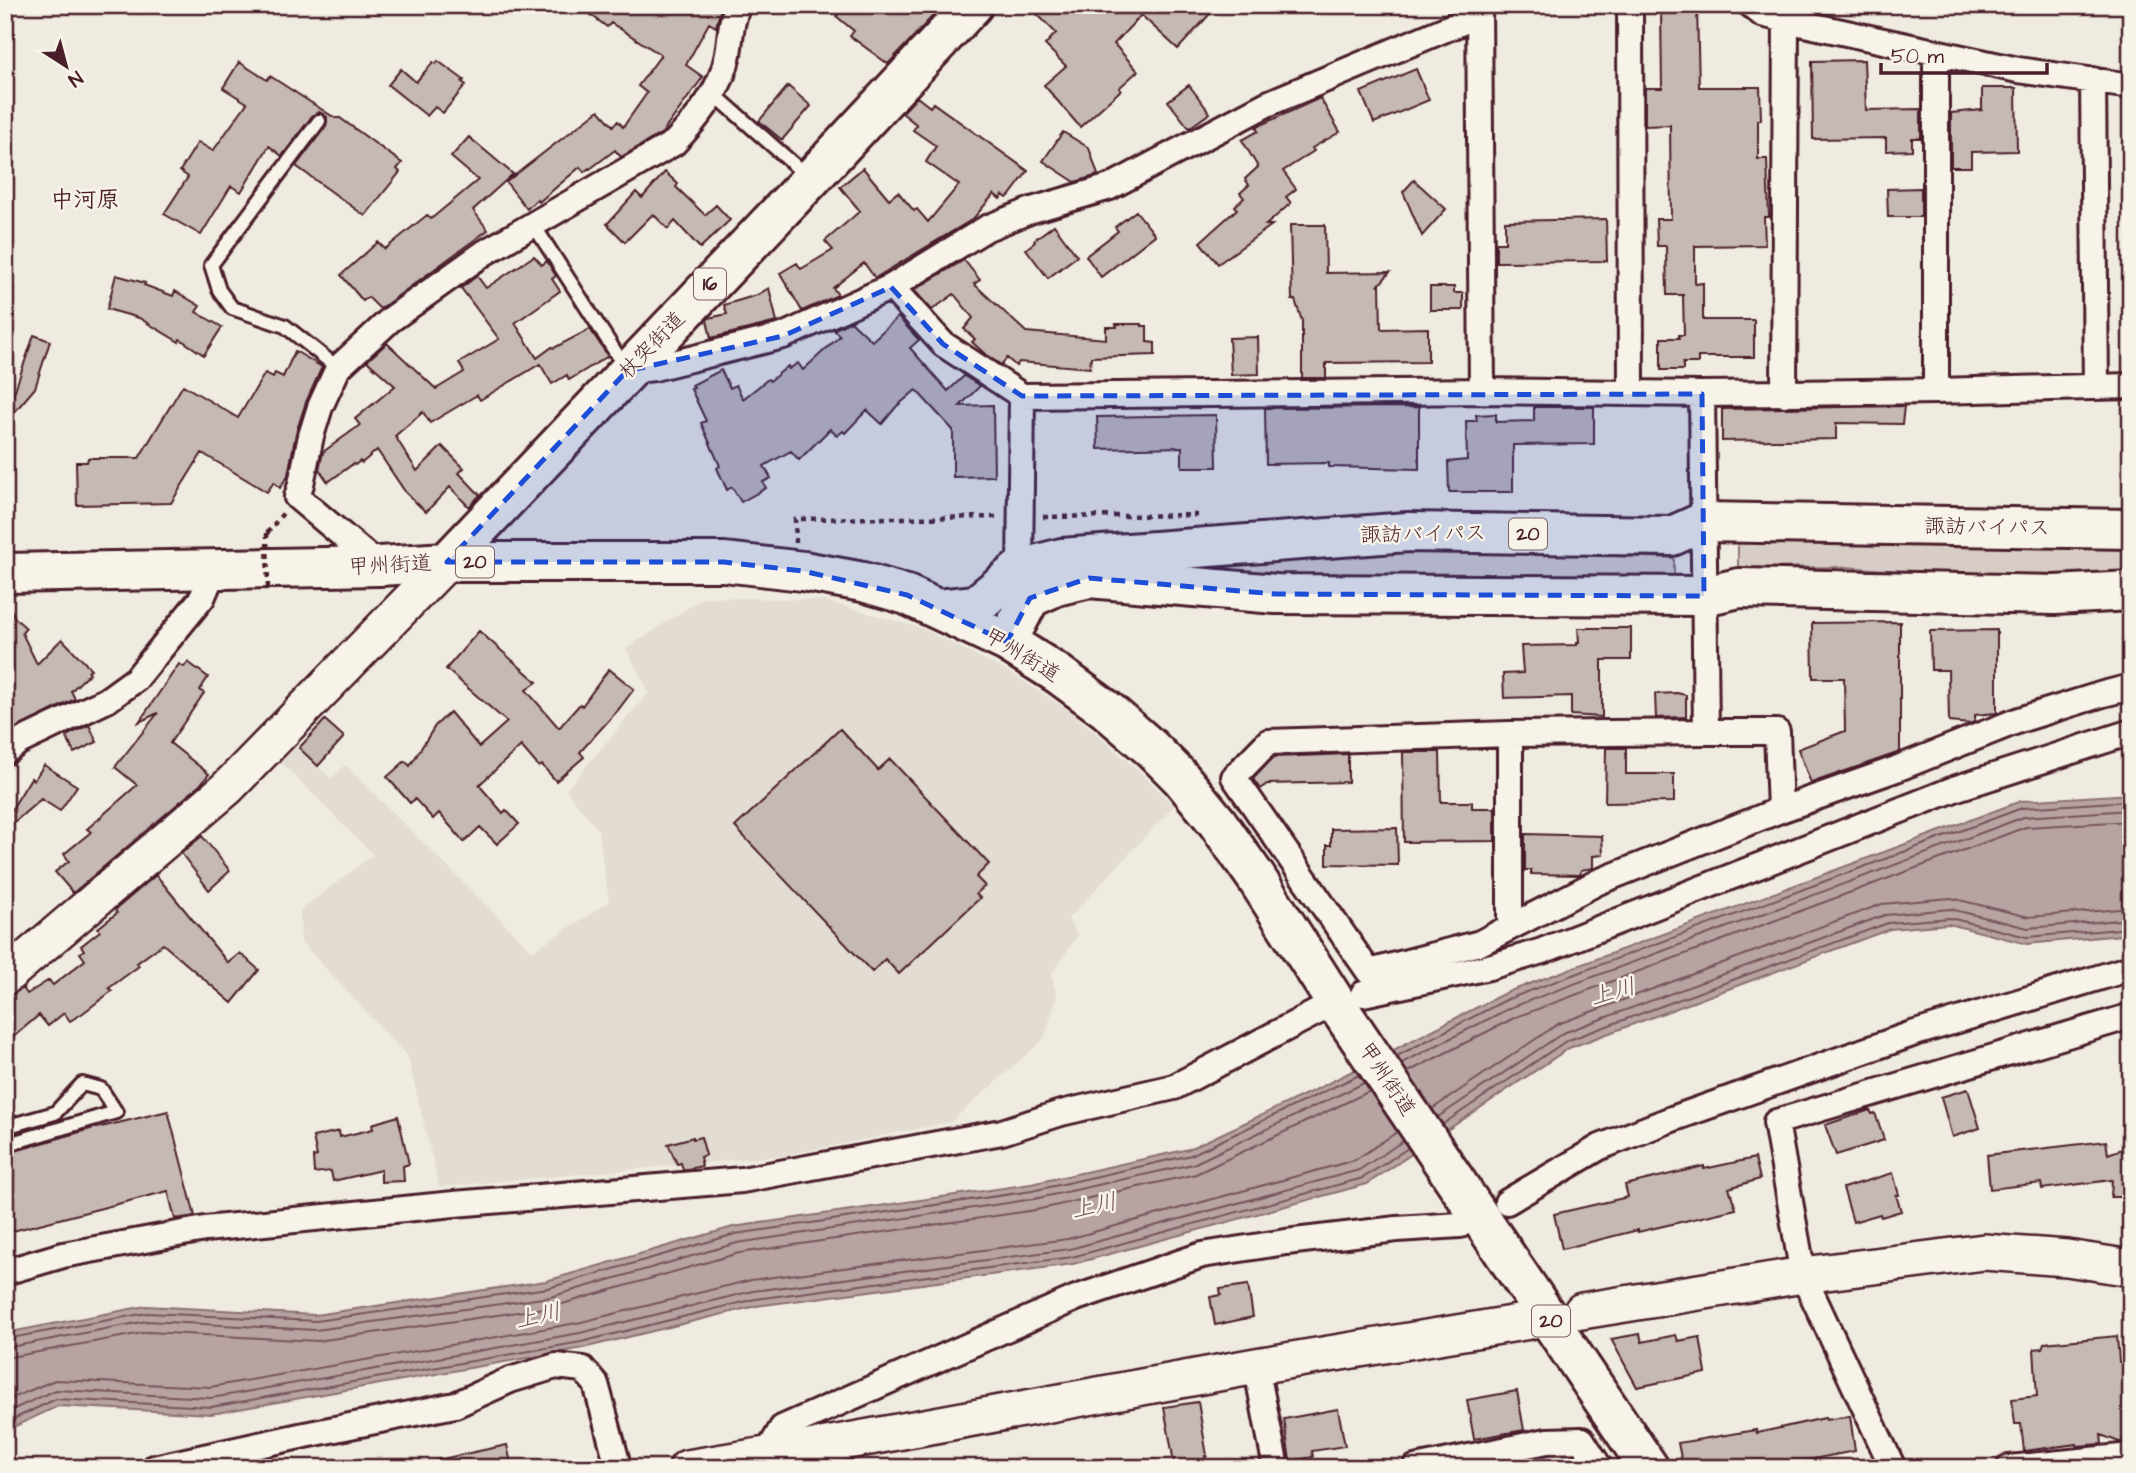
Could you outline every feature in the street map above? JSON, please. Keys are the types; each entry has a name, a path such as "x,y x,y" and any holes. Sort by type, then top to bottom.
{"main road":[{"name":"杖突街道","path":"447,562 973,5"},
{"name":"諏訪バイパス","path":"938,609 976,605 1020,569 1062,558 1408,531 1672,536 1703,522 2131,529"},
{"name":"甲州街道","path":"5,573 379,566 447,562 724,562 803,570 863,582 907,595 1007,642 1058,674 1107,710 1181,778 1217,822 1649,1468"},
{"path":"1007,642 1030,598 1056,586 1089,578 1276,594 1704,596 1739,588 2055,595 2131,591"}],"street":[{"path":"379,566 297,497 320,407 338,368 390,320 484,253 674,143 689,128 714,94 728,56 731,22 738,5"},
{"path":"1630,5 1631,393"},
{"path":"1751,5 1762,14 1936,53 2018,70 2131,86"},
{"path":"627,371 654,368 783,337 891,287 988,228 1032,210 1110,187 1267,104 1479,10 1482,391"},
{"path":"1784,394 1786,20"},
{"path":"1936,53 1936,391"},
{"path":"2093,80 2096,387"},
{"path":"891,287 943,344 1022,396 1482,391 1784,394 2131,386"},
{"path":"1702,394 1706,732"},
{"path":"1020,569 1022,396"},
{"path":"5,977 227,788 447,562"},
{"path":"5,752 19,742 107,700 136,679 202,597 214,570"},
{"path":"1780,810 1777,732 1510,734 1268,742 1234,777 1369,972 1480,943 1598,883 1780,810 1896,769 2019,720 2131,687"},
{"path":"5,1272 63,1255 205,1229 454,1204 742,1180 1002,1132 1061,1113 1174,1087 1342,1006 1542,951 1957,788 2131,732"},
{"path":"1510,734 1510,927"},
{"path":"1507,1202 1600,1147 1672,1119 1912,1034 2131,968"},
{"path":"1893,1468 1803,1275 1776,1122 2131,1016"},
{"path":"767,1454 782,1428 1076,1298 1154,1270 1202,1255 1286,1242 1397,1229 1461,1225"},
{"path":"1581,1311 1803,1275 1984,1252 2067,1258 2131,1268"},
{"path":"687,1468 767,1454 823,1457 1256,1366 1530,1321"},
{"path":"154,1468 455,1405 510,1380 556,1366 583,1369 596,1384 617,1462"},
{"path":"1256,1366 1276,1468"},
{"path":"1415,1468 1441,1465 1547,1441 1582,1440 1600,1468"},
{"path":"2009,1468 2131,1456"}],"lane":[{"path":"714,94 811,179"},
{"path":"319,121 211,265 219,290 232,308 285,326 338,368"},
{"path":"533,224 627,371"},
{"path":"5,1127 55,1113 82,1084 101,1089 116,1112 5,1145"}],"path":[{"path":"796,551 796,519 1005,517"},
{"path":"267,533 268,590"}],"highlighted area":[{"path":"891,287 943,344 1022,396 1702,394 1704,596 1276,594 1089,578 1030,598 1007,642 907,595 803,571 724,562 447,562 627,371 783,336"}],"shaded area":[{"path":"1738,534 2131,543 2131,581 2062,583 1846,567 1738,568"},
{"path":"1336,547 1674,558 1674,591 1478,588 1080,562"},
{"path":"704,597 822,600 921,628 1009,672 1071,712 1136,768 1174,806 1068,919 1078,935 1051,975 1057,996 1044,1039 951,1122 787,1155 439,1187 408,1057 301,942 300,910 373,855 281,762 295,747 331,778 345,765 532,951 609,902 598,830 566,790 649,692 626,649"}],"water":[{"name":"上川","path":"2131,794 2131,934 2027,944 1949,924 1890,929 1569,1048 1367,1184 1073,1264 756,1306 583,1348 211,1414 58,1406 5,1431 5,1333 146,1306 315,1315 546,1281 733,1227 1031,1184 1189,1149 1319,1088 1505,993 2021,801"}],"building":[{"path":"578,5 719,5 721,8 716,27 709,23 686,65 703,77 662,133 621,157 615,150 584,172 580,167 527,209 506,182 599,110 613,126 618,121 623,127 647,93 638,86 661,55 611,23 607,27"},
{"path":"846,5 894,5 904,13 910,5 943,5 888,64 850,36 854,31 836,16"},
{"path":"1028,5 1218,5 1178,49 1141,15 1114,44 1138,71 1080,127 1044,85 1066,66 1045,45 1056,33"},
{"path":"1675,7 1697,7 1699,87 1760,87 1758,159 1767,159 1769,217 1764,217 1765,245 1695,246 1695,284 1703,283 1703,320 1754,320 1754,357 1698,357 1698,363 1683,363 1683,370 1661,370 1661,338 1679,338 1679,335 1684,335 1683,295 1667,295 1666,246 1657,246 1656,219 1671,219 1670,125 1645,126 1645,88 1662,88 1661,11 1675,11"},
{"path":"1864,60 1866,110 1921,109 1921,138 1912,138 1912,150 1886,151 1886,138 1813,139 1812,61"},
{"path":"438,61 464,80 462,82 466,85 443,113 435,107 427,116 388,85 401,69 416,82 433,62 436,64"},
{"path":"239,62 267,80 270,76 335,118 340,118 402,163 397,169 400,172 365,216 296,166 326,126 327,117 319,112 312,116 282,156 269,146 241,192 231,186 201,235 164,214 188,177 180,171 198,142 213,151 247,103 223,88"},
{"path":"1416,69 1429,100 1374,123 1361,92"},
{"path":"1189,85 1210,113 1189,128 1168,101"},
{"path":"788,86 811,106 782,140 759,121"},
{"path":"1982,88 2016,88 2017,151 1971,152 1971,167 1951,167 1951,113 1982,110"},
{"path":"917,97 930,107 933,103 1028,171 1007,198 1003,195 1000,199 994,194 973,219 875,278 864,263 833,288 838,295 802,311 780,273 797,263 801,269 833,250 825,241 860,211 840,187 863,168 889,199 898,192 914,211 917,209 928,222 959,185 926,162 936,146 913,130 917,125 902,113"},
{"path":"1320,98 1340,132 1312,148 1314,151 1283,171 1296,189 1286,197 1291,203 1266,225 1272,225 1218,264 1200,242 1237,209 1235,206 1244,198 1240,193 1249,185 1245,179 1258,167 1242,140 1258,131 1256,127"},
{"path":"1063,132 1089,148 1098,175 1075,182 1043,161"},
{"path":"469,137 513,174 473,210 488,230 380,309 368,297 363,301 341,275 378,242 385,249 427,215 431,219 478,180 451,157"},
{"path":"665,172 678,184 676,187 705,215 716,205 730,220 700,248 675,221 668,229 653,214 625,242 607,224 636,192 642,198"},
{"path":"1414,180 1446,209 1422,236 1403,192"},
{"path":"1921,188 1921,217 1888,217 1887,189"},
{"path":"1136,211 1155,235 1101,277 1086,256 1118,231 1115,227"},
{"path":"1606,219 1607,261 1496,262 1496,243 1505,243 1505,221"},
{"path":"1054,225 1077,256 1048,278 1026,249"},
{"path":"1290,225 1325,225 1326,273 1390,272 1379,285 1381,329 1428,328 1428,362 1326,363 1326,378 1302,378 1302,321 1295,300 1292,300"},
{"path":"534,256 542,265 547,261 556,276 552,279 560,291 515,323 537,358 552,347 590,329 608,356 569,380 567,375 552,384 540,364 480,400 477,395 430,423 423,412 395,436 417,471 442,446 464,468 459,473 480,495 469,507 450,487 426,512 406,493 377,450 362,463 360,461 353,464 328,482 319,469 323,452 360,425 355,419 395,386 367,361 387,343 436,389 464,372 459,363 499,339 461,288 477,276 486,288"},
{"path":"964,260 980,280 974,284 1026,332 1106,339 1106,327 1117,327 1116,324 1142,324 1147,326 1147,342 1155,343 1155,355 1091,357 1090,368 1019,362 1016,366 1007,358 1001,365 972,342 975,339 964,329 973,318 954,294 932,310 914,290"},
{"path":"116,275 145,283 144,285 173,296 175,291 200,306 196,312 222,327 204,355 139,318 107,309"},
{"path":"1430,287 1454,287 1454,293 1463,293 1463,310 1430,310"},
{"path":"769,288 777,322 711,338 707,320 727,314 724,305 757,295"},
{"path":"898,317 919,340 910,348 948,391 964,376 980,386 960,406 993,405 994,476 953,477 953,430 916,390 896,407 882,424 867,410 845,433 843,431 837,436 830,429 799,460 791,451 764,466 771,478 763,482 766,488 741,502 732,487 727,490 717,468 720,466 701,423 706,421 691,389 694,388 692,385 721,370 730,388 736,385 743,399 788,366 789,369 798,363 803,370 840,336 834,330 837,328 851,321 872,341"},
{"path":"34,335 50,341 35,388 6,422 5,419"},
{"path":"1258,337 1259,374 1231,375 1229,338"},
{"path":"295,351 322,367 306,402 296,433 288,475 280,488 274,482 267,492 202,453 171,503 77,505 76,462 87,462 88,458 139,458 183,385 238,418 265,373 273,377 275,373 283,377"},
{"path":"1904,406 1902,424 1836,423 1836,439 1722,441 1722,409"},
{"path":"1419,407 1419,469 1329,467 1329,463 1266,464 1265,408"},
{"path":"1534,407 1594,407 1594,444 1513,445 1513,492 1449,492 1448,462 1467,460 1466,421 1477,421 1476,415 1496,414 1496,422 1534,421"},
{"path":"1216,415 1217,467 1182,467 1182,447 1098,449 1097,417"},
{"path":"5,598 15,618 26,628 22,633 37,664 62,639 91,669 71,691 75,699 5,734"},
{"path":"1900,622 1900,752 1811,783 1798,749 1845,731 1844,678 1813,678 1812,623"},
{"path":"1578,628 1631,628 1631,660 1602,660 1602,717 1571,715 1571,696 1504,698 1503,674 1523,673 1521,646 1577,645"},
{"path":"1997,630 1997,713 1975,715 1975,721 1970,724 1949,722 1948,670 1931,670 1930,631"},
{"path":"479,631 537,682 526,690 559,728 580,704 582,706 609,669 634,689 580,752 584,757 556,781 542,765 539,767 521,746 479,785 503,813 506,810 519,824 497,844 480,827 464,842 439,813 433,819 415,799 410,803 387,777 405,761 410,766 435,726 450,712 479,747 507,722 446,669"},
{"path":"188,662 208,677 200,690 204,693 170,743 209,774 200,785 73,893 55,872 69,861 64,854 91,832 87,829 137,785 115,767 158,713 139,722 179,664 184,667"},
{"path":"1655,694 1686,695 1686,717 1656,718"},
{"path":"325,720 344,737 318,766 299,748"},
{"path":"89,725 97,742 74,753 66,736"},
{"path":"840,729 878,770 890,759 989,864 976,877 985,886 976,894 980,898 899,974 885,959 872,972 735,827"},
{"path":"1606,748 1626,748 1626,774 1674,774 1674,802 1605,803"},
{"path":"1403,752 1440,752 1441,802 1472,802 1472,808 1495,808 1495,841 1404,842"},
{"path":"1348,754 1348,782 1267,784 1260,789 1253,779 1274,757"},
{"path":"44,765 77,786 60,811 41,799 5,830 5,820 31,778 34,780"},
{"path":"1397,828 1398,865 1327,864 1327,845 1331,845 1331,829"},
{"path":"1525,834 1602,836 1603,855 1593,856 1593,868 1581,870 1580,875 1531,874 1531,870 1525,870"},
{"path":"202,836 230,871 209,890 181,853"},
{"path":"156,875 228,963 240,953 259,970 232,1003 163,944 137,963 139,966 109,988 112,991 83,1013 70,1021 64,1013 48,1026 39,1015 5,1044 5,998 23,988 27,994 49,980 53,985 85,960 80,953 84,950 81,946 117,913 115,910"},
{"path":"1968,1089 1980,1128 1952,1137 1941,1097"},
{"path":"1870,1110 1872,1114 1875,1113 1884,1140 1836,1155 1825,1125"},
{"path":"168,1111 195,1216 175,1219 168,1191 5,1233 5,1154 97,1127"},
{"path":"398,1116 409,1164 403,1166 404,1181 381,1182 381,1170 333,1181 331,1171 314,1173 313,1157 317,1156 313,1137 339,1131 340,1137 373,1129 372,1124"},
{"path":"701,1137 706,1155 700,1157 702,1166 683,1170 681,1163 677,1164 668,1144"},
{"path":"2106,1141 2108,1154 2131,1146 2131,1197 2111,1197 2112,1180 2042,1189 2041,1183 1990,1189 1987,1155"},
{"path":"1755,1158 1760,1179 1729,1188 1736,1209 1562,1249 1554,1214 1628,1197 1625,1185 1704,1166 1704,1169"},
{"path":"1893,1173 1901,1211 1853,1222 1843,1188"},
{"path":"1248,1285 1253,1317 1215,1325 1210,1297 1221,1295 1220,1289"},
{"path":"1640,1334 1642,1342 1676,1335 1678,1341 1700,1337 1706,1373 1637,1387 1611,1339"},
{"path":"2117,1336 2119,1362 2129,1361 2131,1441 2124,1439 2119,1442 2101,1435 2102,1444 2077,1444 2024,1451 2021,1424 2015,1424 2012,1399 2037,1396 2034,1349 2042,1348 2044,1343"},
{"path":"1517,1391 1524,1430 1474,1439 1467,1400"},
{"path":"1198,1402 1207,1468 1175,1468 1164,1407"},
{"path":"1338,1409 1345,1446 1312,1451 1313,1457 1290,1461 1284,1419"},
{"path":"1850,1416 1855,1451 1766,1468 1683,1468 1678,1443 1756,1430 1757,1433 1825,1418"},
{"path":"507,1445 512,1468 438,1468 437,1460"}],"district":[{"name":"中河原","path":"85,200"}]}
